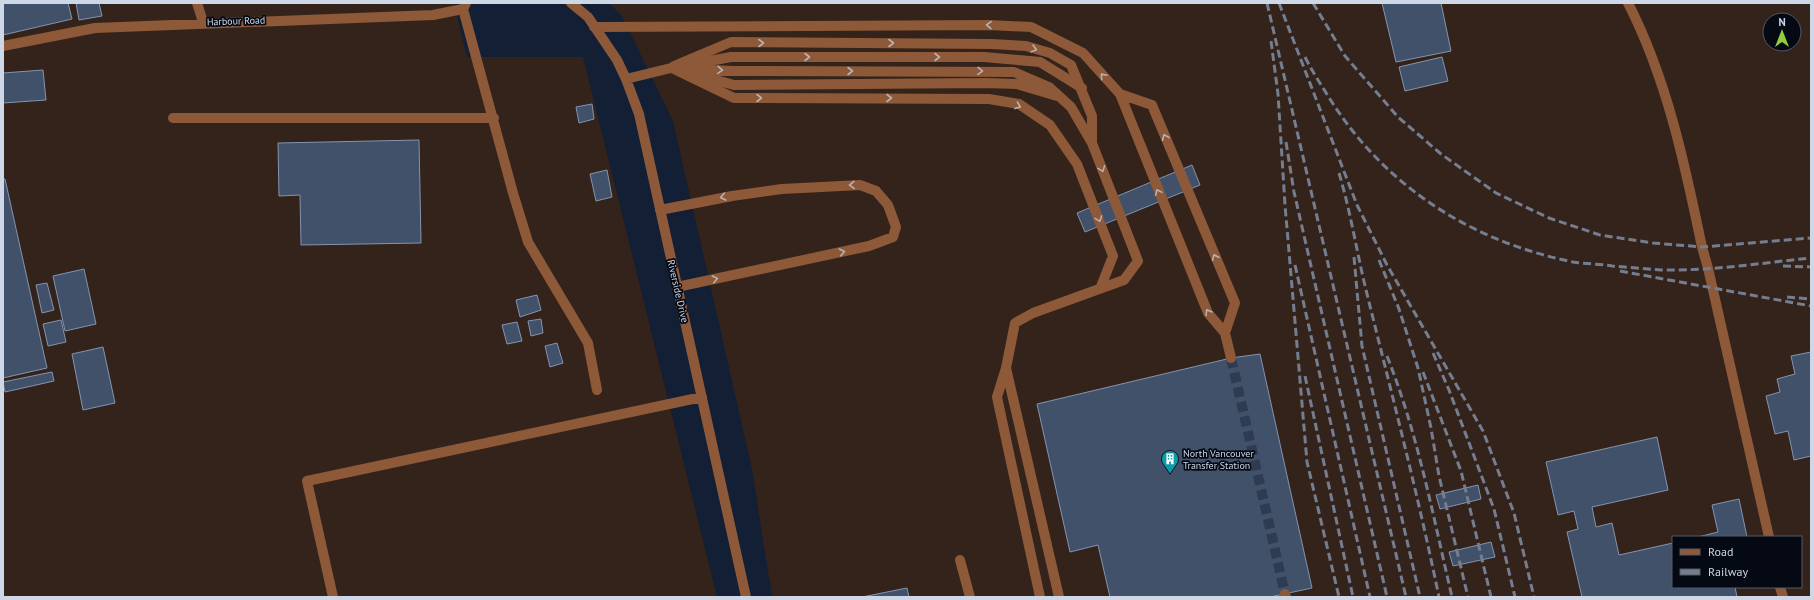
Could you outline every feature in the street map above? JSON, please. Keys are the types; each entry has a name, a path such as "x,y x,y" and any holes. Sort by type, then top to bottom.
{"street":[{"path":"197,3 203,22"},
{"name":"Riverside Drive","path":"571,3 588,17 617,60 639,114 746,597"},
{"path":"1628,3 1638,21 1669,107 1708,268 1769,536"},
{"path":"464,6 513,193 528,242 588,343 597,390"},
{"name":"Harbour Road","path":"3,46 90,28 203,22 433,15 464,6"},
{"path":"594,27 989,25 1031,27 1083,53 1120,94 1208,314 1225,333 1231,358"},
{"path":"671,68 731,42 992,44 1026,46 1050,53 1072,65 1092,116 1092,143"},
{"path":"626,79 671,68 731,57 984,57 1040,62 1082,88"},
{"path":"671,68 733,71 1014,72 1049,87 1072,107 1092,143 1138,261 1124,280 1034,313 1015,323 1006,368 998,397 1040,597"},
{"path":"671,68 734,98 989,99 1019,104 1050,125 1077,164 1113,256 1100,289"},
{"path":"1120,94 1152,105 1234,303 1225,333"},
{"path":"173,118 494,118"},
{"path":"660,210 739,195 782,189 860,185 876,191 888,205 896,227 892,237 869,246 677,288"},
{"path":"1006,368 1059,597"},
{"path":"333,597 308,481 702,397"},
{"path":"960,560 970,597"}],"shaded area":[{"path":"3,3 454,3 467,57 583,57 717,597 3,597"},
{"path":"609,3 1811,3 1811,597 772,597 752,469 673,121 622,16"}],"building":[{"path":"3,3 68,3 72,19 3,35"},
{"path":"76,3 99,3 102,16 79,20"},
{"path":"1382,3 1441,3 1451,51 1396,62"},
{"path":"1442,57 1448,81 1405,91 1399,67"},
{"path":"43,70 46,100 3,103 3,73"},
{"path":"592,104 594,119 579,123 576,107"},
{"path":"419,140 421,243 301,245 300,195 279,196 278,143"},
{"path":"1192,165 1200,185 1085,232 1077,213"},
{"path":"607,170 612,197 596,201 590,174"},
{"path":"3,179 5,179 47,368 3,378"},
{"path":"84,269 96,324 65,331 53,276"},
{"path":"47,283 54,310 42,313 36,285"},
{"path":"537,295 541,310 520,317 516,300"},
{"path":"541,319 543,333 531,336 528,321"},
{"path":"61,320 66,342 48,346 43,324"},
{"path":"517,322 522,341 507,344 502,325"},
{"path":"557,343 563,363 550,367 545,346"},
{"path":"103,347 115,403 83,410 72,354"},
{"path":"1811,352 1811,456 1794,460 1788,431 1775,434 1766,396 1780,392 1777,379 1795,374 1791,356"},
{"name":"North Vancouver Transfer Station","path":"1260,354 1312,588 1270,597 1110,597 1098,545 1070,552 1037,404 1231,358"},
{"path":"52,372 54,381 5,392 3,382"},
{"path":"1657,437 1668,490 1592,507 1596,527 1612,523 1619,555 1672,543 1672,588 1735,588 1737,597 1582,597 1567,532 1578,529 1574,511 1558,515 1546,462"},
{"path":"1478,485 1481,499 1440,509 1436,495"},
{"path":"1739,499 1747,536 1702,536 1718,532 1712,505"},
{"path":"1491,542 1495,557 1453,566 1449,552"},
{"path":"907,588 909,597 862,597"}],"tunnel":[{"path":"1231,358 1285,594"}],"railway":[{"path":"1267,3 1406,597"},
{"path":"1279,3 1357,205 1387,265 1483,431 1514,513 1534,597"},
{"path":"1313,3 1345,56 1398,117 1441,154 1496,193 1549,218 1600,235 1653,243 1702,247 1811,238"},
{"path":"1271,41 1278,94 1285,205 1307,462 1339,597"},
{"path":"1305,57 1328,96 1350,128 1375,157 1403,183 1433,205 1465,224 1499,240 1535,253 1573,262 1661,270 1717,268 1811,258"},
{"path":"1286,142 1294,192 1387,597"},
{"path":"1339,173 1367,294 1414,483 1439,597"},
{"path":"1354,257 1362,346 1420,597"},
{"path":"1379,260 1399,309 1418,368 1431,428 1439,476 1468,597"},
{"path":"1295,265 1370,597"},
{"path":"1783,266 1811,267"},
{"path":"1620,271 1811,306"},
{"path":"1787,297 1811,299"},
{"path":"1433,353 1449,390 1494,509 1515,597"},
{"path":"1387,356 1408,415 1452,597"},
{"path":"1423,372 1461,471 1491,597"},
{"path":"1305,376 1353,597"}],"place":[{"name":"North Vancouver Transfer Station","path":"1170,474"}]}
